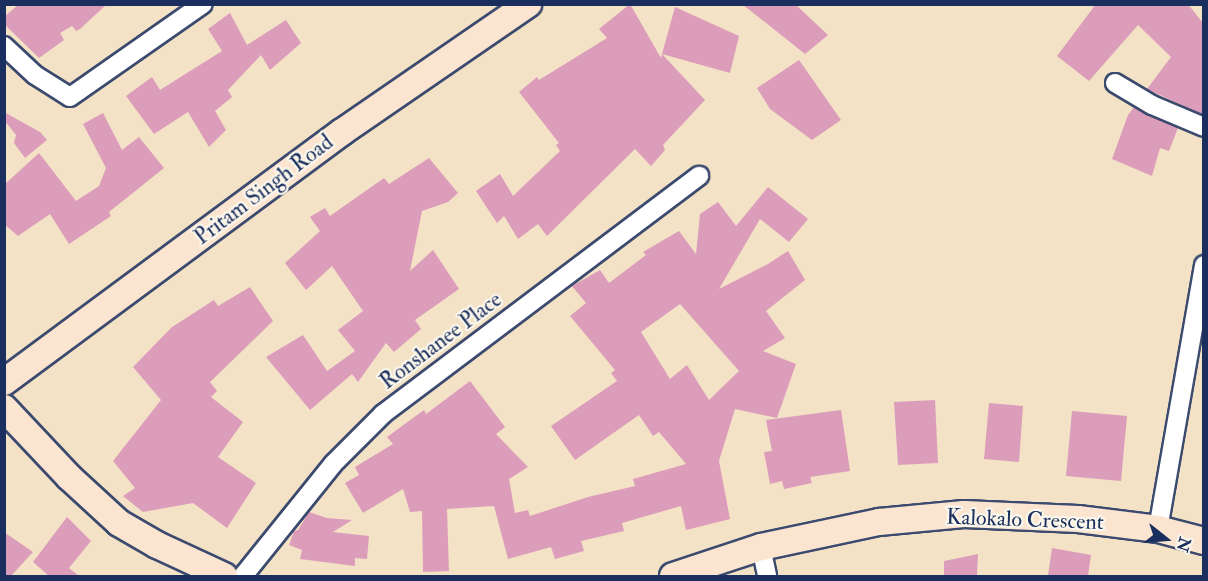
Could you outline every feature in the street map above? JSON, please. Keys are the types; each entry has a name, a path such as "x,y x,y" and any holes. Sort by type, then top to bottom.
{"street":[{"path":"4,46 35,75 70,97 203,4"},
{"name":"Pritam Singh Road","path":"4,382 342,132 528,4"},
{"path":"1115,83 1152,105 1203,127"},
{"name":"Ronshanee Place","path":"243,576 333,464 383,414 699,176"},
{"path":"1158,529 1203,265"},
{"path":"4,408 69,477 119,523 157,545 224,576"},
{"name":"Kalokalo Crescent","path":"673,576 761,548 879,522 964,514 1078,519 1158,529 1203,541"},
{"path":"761,548 767,576"}],"building":[{"path":"19,4 107,4 80,29 76,31 72,26 60,33 64,40 39,58 4,24 4,17"},
{"path":"630,4 661,58 662,54 705,100 663,145 665,150 651,166 635,149 547,236 538,224 518,239 504,216 497,223 476,191 500,174 513,196 560,151 556,145 559,143 519,92 537,77 539,80 607,38 599,29"},
{"path":"742,4 795,4 828,35 805,54"},
{"path":"1096,4 1187,4 1191,8 1203,23 1203,115 1147,89 1171,57 1138,25 1089,81 1057,56"},
{"path":"675,7 739,36 730,73 662,54"},
{"path":"230,13 247,45 286,20 301,43 270,70 261,55 228,90 232,97 215,111 226,130 209,147 188,112 154,134 126,96 152,77 160,90 222,51 208,29"},
{"path":"799,60 841,120 812,140 770,109 757,88"},
{"path":"1134,107 1178,128 1169,151 1160,148 1152,176 1112,159 1128,115"},
{"path":"4,112 40,132 47,140 25,158 14,143 16,135 4,120"},
{"path":"103,113 122,150 139,137 164,168 109,212 111,216 69,244 50,214 18,236 4,224 4,185 39,153 76,201 99,186 106,168 83,124"},
{"path":"429,158 458,193 448,202 422,211 410,271 433,250 459,289 415,320 421,329 394,352 386,343 358,382 352,374 310,410 266,357 303,335 327,371 355,351 338,330 363,311 332,266 306,290 285,263 320,231 310,217 325,208 330,216 384,178 389,184"},
{"path":"768,187 808,219 789,242 760,219 719,289 788,251 805,280 766,311 785,338 763,351 796,364 777,418 735,409 719,461 730,519 686,530 681,506 622,523 624,531 581,541 584,551 555,559 551,547 508,559 494,506 447,509 449,571 423,572 422,511 410,512 403,489 363,513 345,483 359,475 355,467 393,444 387,437 424,410 426,414 470,381 505,427 496,434 528,467 509,479 515,513 528,510 530,516 588,497 635,486 633,479 686,464 659,432 653,436 639,415 575,460 551,426 617,381 611,373 615,370 570,316 586,303 572,286 600,270 609,283 646,255 643,252 679,231 696,254 700,214 718,202 736,226","holes":["680,304 739,371 709,400 687,365 670,379 641,332"]},
{"path":"250,287 273,321 210,382 217,391 211,397 243,422 218,457 256,483 227,528 193,503 143,512 123,496 135,488 113,461 161,400 133,367 172,327 214,300 218,306"},
{"path":"935,400 938,463 898,465 894,402"},
{"path":"989,403 1023,406 1019,462 984,459"},
{"path":"841,410 850,471 810,477 812,483 784,489 782,481 770,484 764,452 772,451 766,420"},
{"path":"1072,411 1127,416 1121,481 1066,476"},
{"path":"309,512 327,518 352,520 333,532 369,536 367,559 355,558 355,566 300,559 302,550 289,545 294,531 298,530"},
{"path":"67,517 91,541 69,568 79,576 49,576 33,562"},
{"path":"4,532 33,552 11,576 4,576"},
{"path":"1052,548 1091,555 1088,576 1048,576"},
{"path":"978,554 977,576 944,576 944,561"}]}
